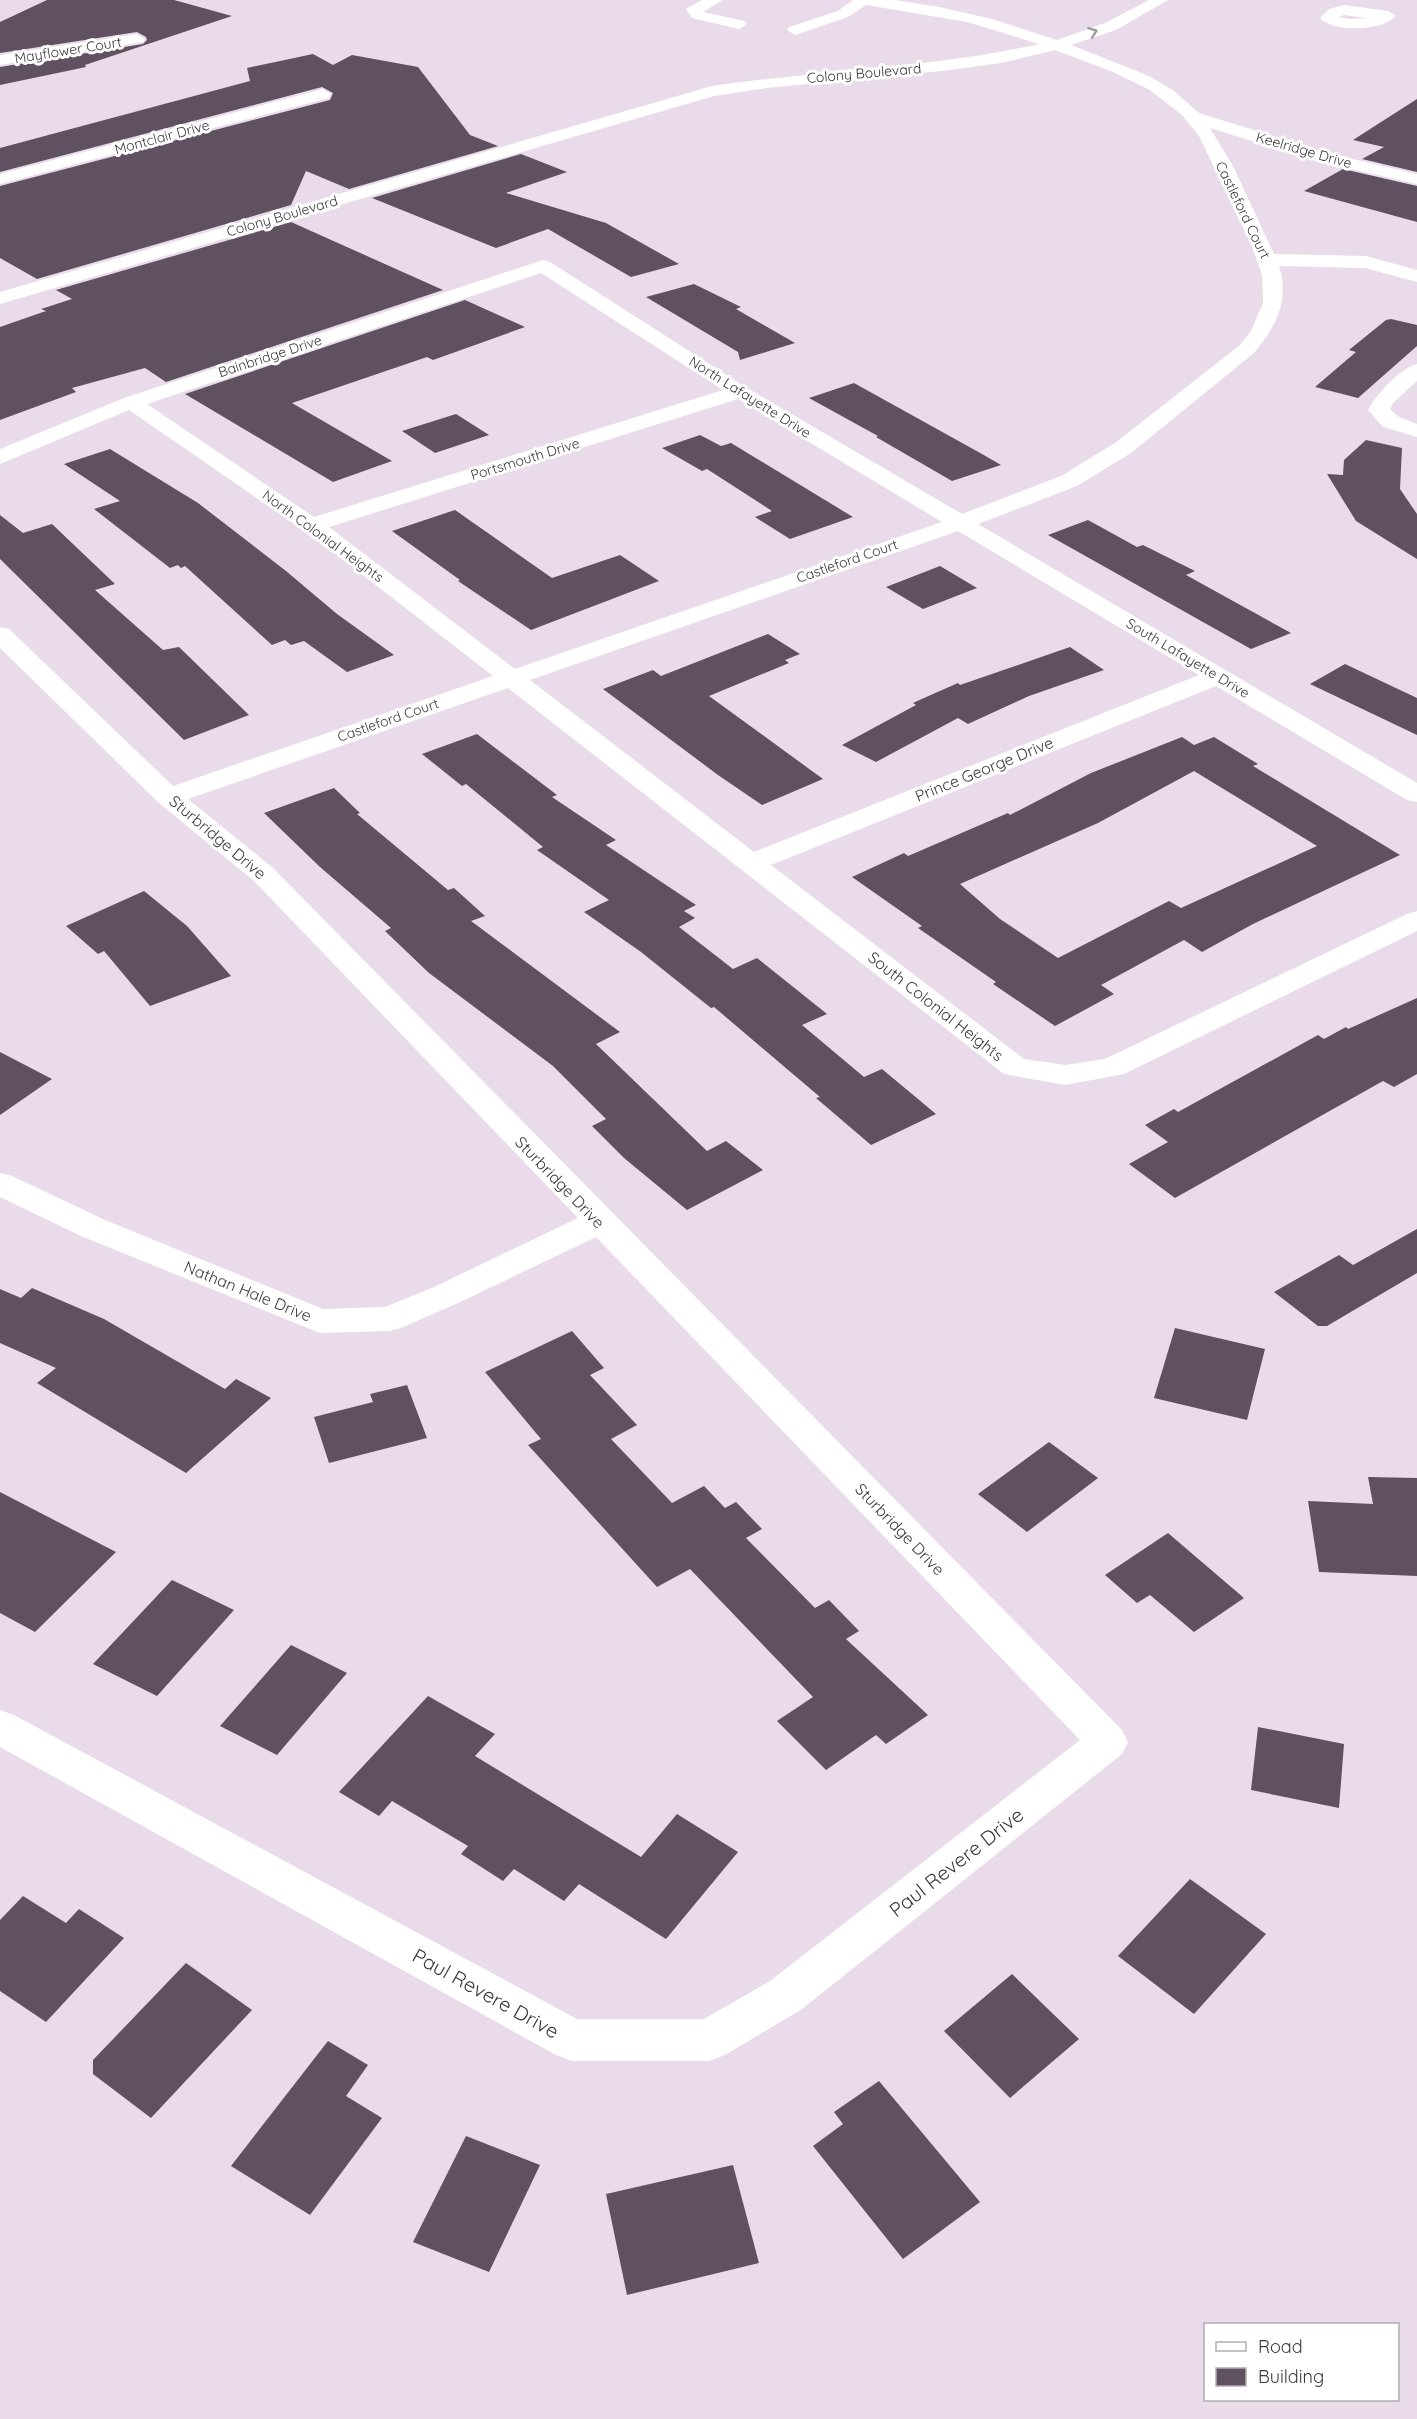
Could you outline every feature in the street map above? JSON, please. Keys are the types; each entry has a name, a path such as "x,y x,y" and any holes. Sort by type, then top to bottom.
{"street":[{"path":"715,0 694,9 697,15 739,24"},
{"path":"795,30 843,14 864,0 950,14 1055,44 1122,70 1168,94 1193,117"},
{"name":"Colony Boulevard","path":"563,134 685,89 732,78 871,64 985,48 1032,37 1099,15 1128,0"},
{"name":"Colony Boulevard","path":"0,298 712,91 751,83 899,71 1001,57 1055,44 1132,16 1160,0"},
{"path":"1388,16 1406,14"},
{"name":"Mayflower Court","path":"0,60 136,39"},
{"name":"Montclair Drive","path":"0,179 323,94"},
{"name":"Castleford Court","path":"169,797 960,523 1070,481 1123,448 1247,349 1258,336 1274,308 1269,260 1234,153 1193,117"},
{"name":"Keelridge Drive","path":"1193,117 1322,157 1417,179"},
{"path":"1234,153 1281,153 1322,157"},
{"path":"1269,260 1366,262 1417,276"},
{"name":"North Lafayette Drive","path":"543,266 740,392 960,523"},
{"name":"Bainbridge Drive","path":"0,457 130,402 543,266"},
{"path":"1417,370 1384,400 1379,410 1391,422 1417,431"},
{"name":"Portsmouth Drive","path":"310,525 740,392"},
{"name":"North Colonial Heights","path":"130,402 310,525 511,678"},
{"name":"South Lafayette Drive","path":"960,523 1417,794"},
{"name":"Sturbridge Drive","path":"0,634 169,797 263,874 599,1222 1108,1742"},
{"name":"Prince George Drive","path":"750,863 1218,676"},
{"name":"South Colonial Heights","path":"511,678 1014,1067 1065,1075 1113,1067 1417,920"},
{"name":"Nathan Hale Drive","path":"0,1184 93,1228 320,1321 389,1319 446,1295 599,1222"},
{"name":"Paul Revere Drive","path":"0,1727 572,2040 709,2040 786,1995 1108,1742"}],"building":[{"path":"47,0 174,0 232,16 85,65 86,67 0,85 0,67 143,44 147,40 137,32 0,53 0,22"},
{"path":"313,54 333,65 352,55 418,67 470,135 498,146 349,189 306,171 291,205 37,279 0,258 0,186 330,100 333,93 322,87 0,172 0,148 250,81 247,68"},
{"path":"1417,99 1417,172 1362,159 1384,147 1353,140"},
{"path":"521,154 567,172 506,193 606,223 679,264 631,277 548,229 496,248 372,198"},
{"path":"1343,169 1417,186 1417,222 1304,191"},
{"path":"291,222 443,290 166,382 145,368 72,388 76,392 0,420 0,327 46,311 41,309 72,299 56,290"},
{"path":"694,284 741,307 736,309 795,343 740,360 738,352 646,297"},
{"path":"465,300 525,327 433,360 427,357 292,403 392,461 333,482 185,394"},
{"path":"1386,320 1417,325 1417,346 1358,398 1315,387 1356,352 1349,350"},
{"path":"854,383 1001,465 952,481 809,398"},
{"path":"456,414 489,435 435,453 402,431"},
{"path":"700,435 721,446 731,443 853,517 790,539 755,517 772,511 707,469 702,471 662,448"},
{"path":"1366,440 1402,448 1400,489 1417,514 1417,559 1356,521 1327,474 1343,475 1344,460"},
{"path":"110,449 198,503 337,614 394,655 347,672 304,641 291,645 285,640 272,645 185,566 181,568 178,565 170,568 94,509 120,501 64,464"},
{"path":"455,510 552,578 620,555 659,581 531,630 458,581 460,580 392,531"},
{"path":"0,515 23,533 52,524 115,584 95,590 163,650 179,647 249,715 184,740 0,559"},
{"path":"1088,520 1137,547 1143,545 1195,571 1186,575 1291,633 1251,649 1048,535"},
{"path":"940,566 977,588 923,609 886,587"},
{"path":"768,634 800,654 785,660 789,663 709,696 823,779 762,805 603,689 653,670 661,676"},
{"path":"1070,647 1104,670 1029,696 968,724 958,718 876,762 842,745 916,705 913,703 958,683 960,685"},
{"path":"1345,664 1417,698 1417,735 1310,684"},
{"path":"477,734 557,795 552,797 616,840 606,845 696,905 684,911 695,918 679,927 733,969 757,958 827,1014 802,1025 864,1077 882,1069 936,1114 871,1145 816,1098 820,1097 714,1007 711,1008 641,952 584,912 609,900 537,850 543,847 466,784 462,786 422,754"},
{"path":"1182,737 1194,745 1214,737 1258,764 1253,766 1400,855 1253,924 1202,952 1184,940 1101,985 1114,994 1055,1026 993,984 996,982 918,928 922,926 852,877 904,853 908,856 1008,813 1010,815 1091,773","holes":["1194,771 1317,846 1181,908 1169,901 1058,958 1000,919 960,884 1098,823"]},
{"path":"334,788 360,813 357,814 448,890 454,888 485,916 471,921 620,1032 596,1044 707,1151 726,1141 763,1170 687,1210 624,1158 592,1126 606,1119 553,1066 429,973 385,931 391,928 320,867 264,813"},
{"path":"144,891 187,926 231,976 150,1006 104,951 98,954 66,926"},
{"path":"1417,998 1417,1074 1394,1087 1383,1081 1175,1198 1129,1164 1168,1142 1145,1125 1174,1109 1178,1112 1318,1035 1324,1039 1346,1027 1348,1029"},
{"path":"0,1052 52,1079 0,1115"},
{"path":"1417,1229 1417,1273 1327,1326 1318,1326 1274,1292 1339,1255 1353,1265"},
{"path":"32,1288 104,1319 225,1389 236,1379 271,1398 186,1473 37,1383 56,1368 0,1343 0,1289 21,1298"},
{"path":"1175,1328 1265,1349 1247,1420 1154,1398"},
{"path":"572,1331 604,1368 590,1375 637,1425 611,1439 672,1503 704,1486 725,1508 736,1502 762,1529 746,1538 815,1608 829,1600 859,1631 846,1639 928,1715 886,1744 876,1735 826,1770 777,1721 813,1697 690,1569 657,1587 528,1445 541,1439 485,1372"},
{"path":"407,1385 427,1438 329,1463 314,1417 373,1402 370,1394"},
{"path":"1049,1442 1098,1478 1027,1532 978,1494"},
{"path":"1368,1477 1417,1478 1417,1576 1319,1572 1308,1501 1373,1504"},
{"path":"0,1492 116,1552 35,1632 0,1613"},
{"path":"1168,1533 1244,1598 1194,1632 1150,1595 1137,1603 1105,1575"},
{"path":"172,1580 234,1610 157,1696 93,1664"},
{"path":"291,1645 347,1673 277,1755 220,1726"},
{"path":"428,1696 495,1734 475,1756 641,1857 677,1814 738,1852 666,1939 579,1884 564,1901 514,1869 503,1881 461,1854 468,1846 392,1801 379,1816 339,1792"},
{"path":"1258,1727 1344,1744 1339,1808 1251,1790"},
{"path":"1190,1879 1266,1934 1194,2014 1118,1956"},
{"path":"23,1896 66,1923 79,1909 124,1938 46,2022 0,1991 0,1920"},
{"path":"186,1963 252,2010 151,2118 93,2074 93,2060"},
{"path":"1012,1974 1079,2039 1010,2098 944,2031"},
{"path":"328,2041 368,2065 346,2096 382,2118 310,2215 231,2166"},
{"path":"879,2081 980,2202 903,2259 813,2146 843,2124 834,2112"},
{"path":"466,2136 540,2165 489,2272 413,2242"},
{"path":"733,2165 759,2263 627,2295 606,2194"}]}
